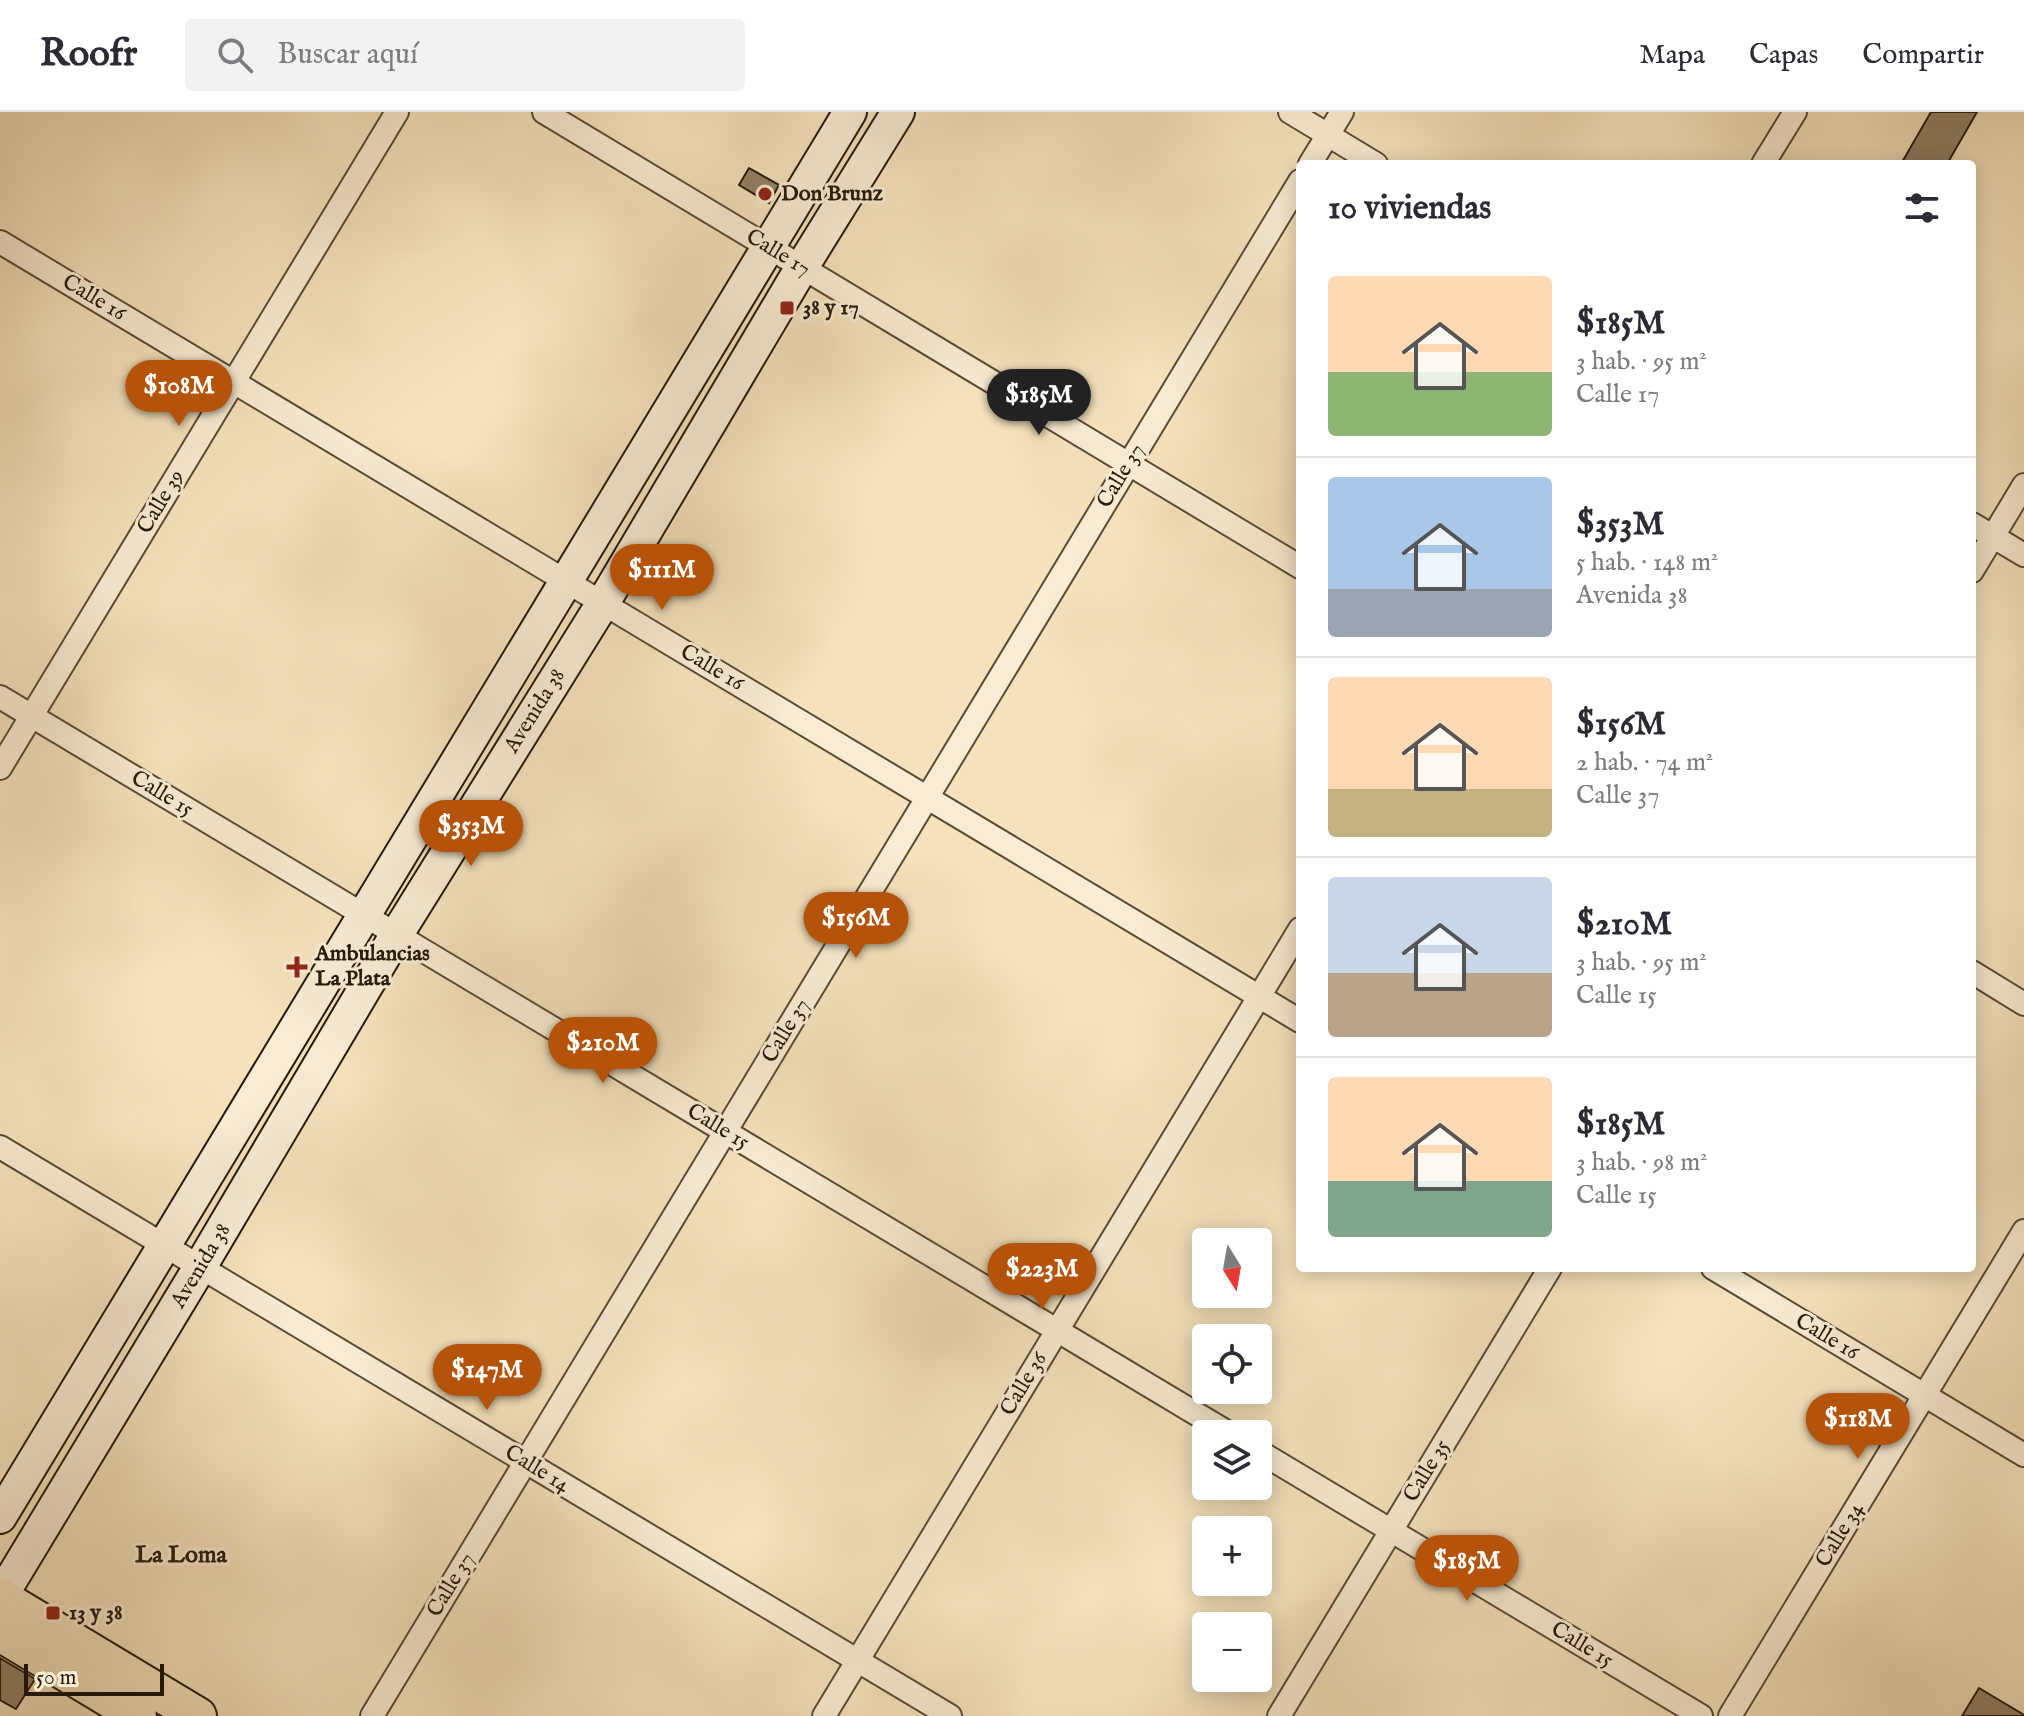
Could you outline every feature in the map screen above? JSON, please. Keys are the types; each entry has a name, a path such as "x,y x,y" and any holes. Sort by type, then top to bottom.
{"main road":[{"name":"Avenida 38","path":"0,1517 850,112"},
{"name":"Avenida 38","path":"0,1598 397,934 603,603 802,267 898,112"},
{"path":"0,1598 198,1716"},
{"path":"0,1633 138,1716"}],"street":[{"name":"Calle 39","path":"0,768 397,112"},
{"name":"Calle 17","path":"544,112 1296,565"},
{"path":"1290,112 1369,160"},
{"path":"1322,112 1328,135"},
{"path":"1312,160 1342,112"},
{"path":"1765,160 1795,112"},
{"name":"Calle 37","path":"372,1716 1296,188"},
{"name":"Calle 16","path":"0,242 1296,1019"},
{"path":"1976,564 2024,485"},
{"path":"1976,526 2024,555"},
{"name":"Calle 15","path":"0,697 1207,1420"},
{"name":"Calle 36","path":"824,1716 1296,936"},
{"path":"1976,974 2024,1004"},
{"name":"Calle 14","path":"0,1147 950,1716"},
{"name":"Calle 34","path":"1730,1716 2024,1231"},
{"name":"Calle 35","path":"1279,1716 1548,1272"},
{"name":"Calle 16","path":"1720,1272 2024,1455"},
{"name":"Calle 15","path":"1272,1459 1701,1716"}],"building":[{"path":"1931,112 1977,112 1949,160 1903,160"},
{"path":"749,168 779,185 769,203 739,185"},
{"path":"0,1658 35,1679 16,1709 0,1700"},
{"path":"1979,1688 2024,1715 2024,1716 1962,1716"}],"place":[{"name":"Don Brunz","path":"765,194"},
{"name":"38 y 17","path":"787,308"},
{"name":"Ambulancias La Plata","path":"297,967"},
{"name":"13 y 38","path":"53,1613"}],"district":[{"name":"La Loma","path":"181,1555"}]}
